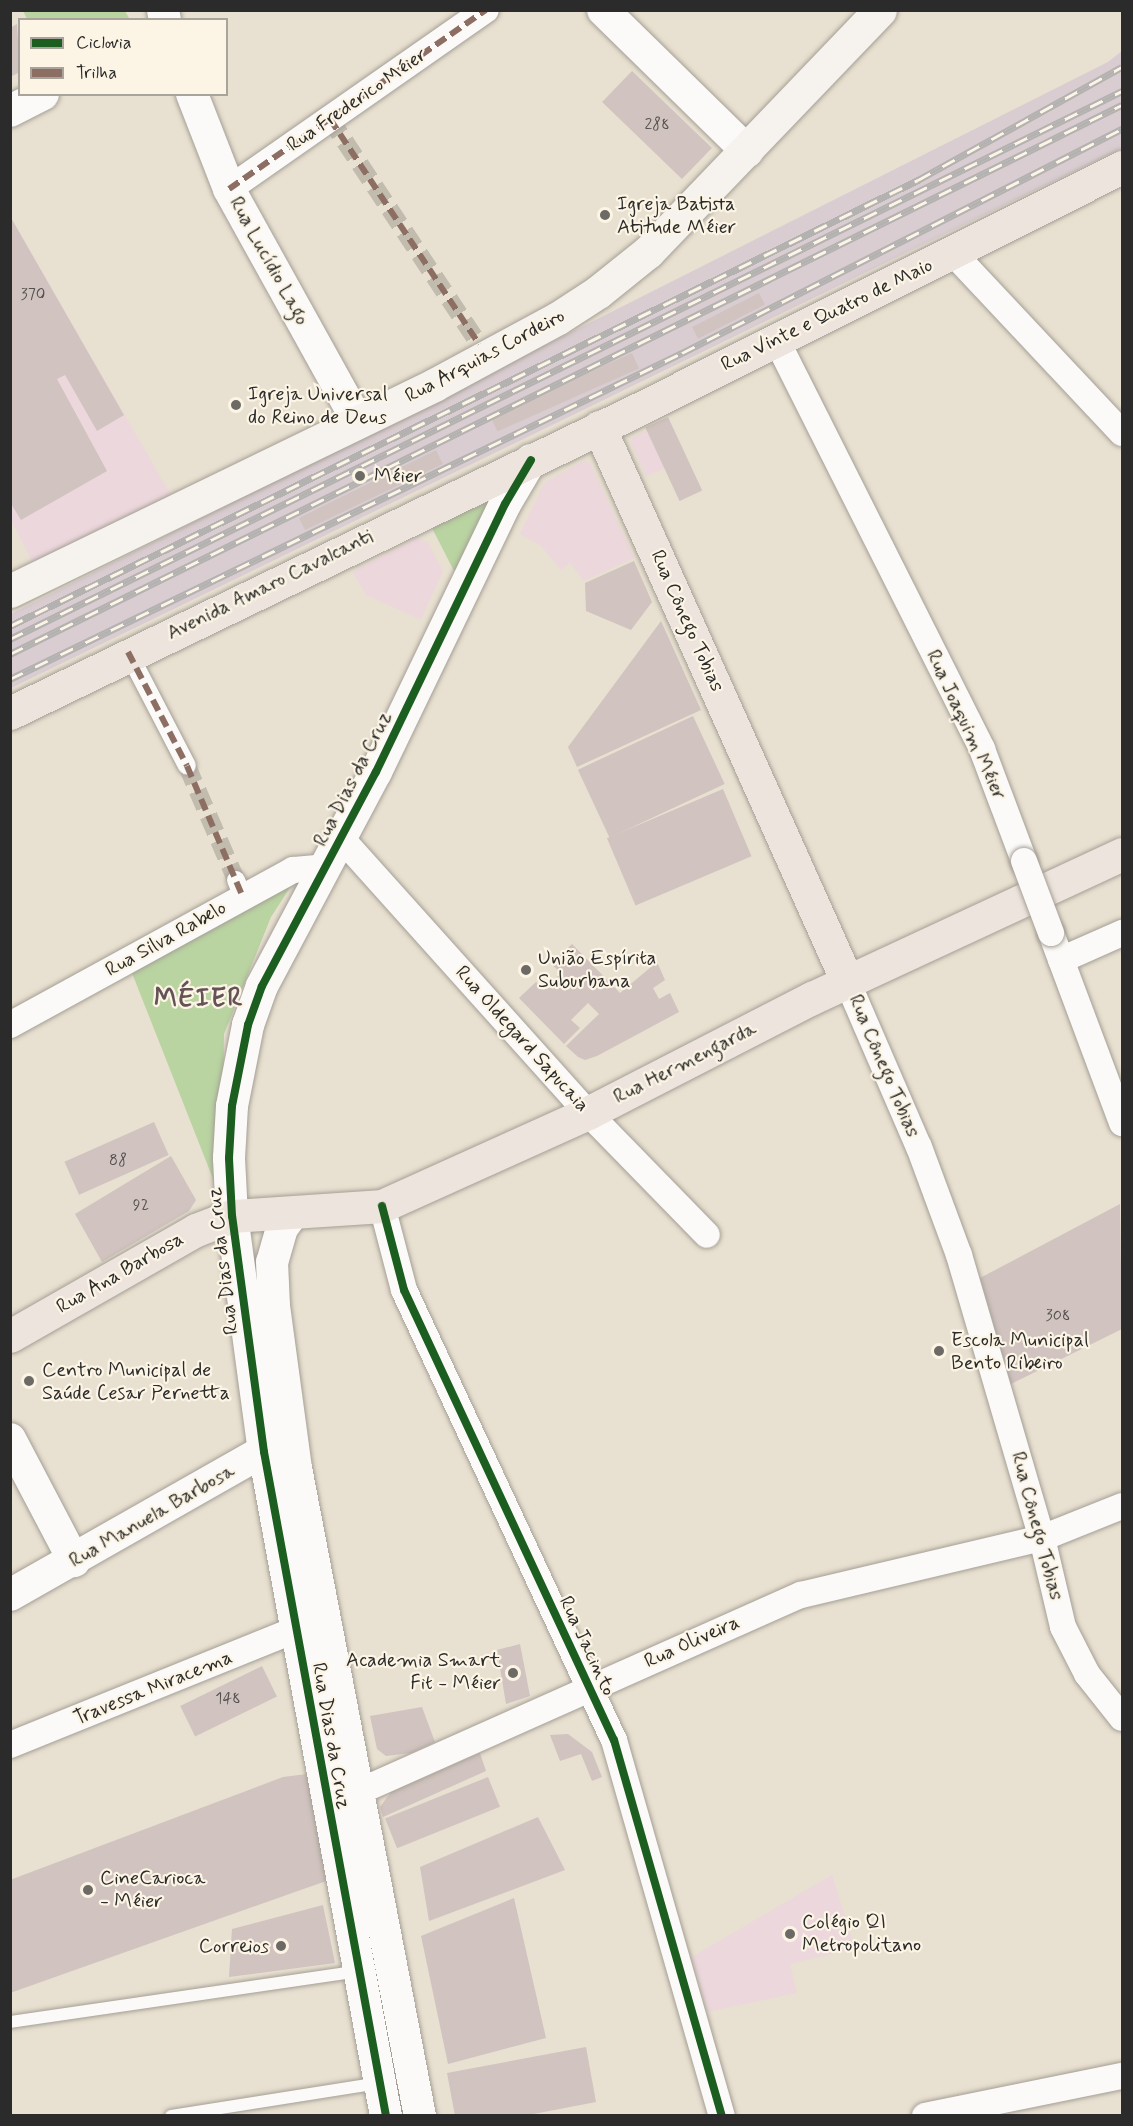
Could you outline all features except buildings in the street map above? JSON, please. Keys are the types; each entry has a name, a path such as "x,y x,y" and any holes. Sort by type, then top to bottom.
{"main road":[{"name":"Rua Arquias Cordeiro","path":"10,591 358,422 483,351 558,318 648,252 880,10"},
{"name":"Rua Vinte e Quatro de Maio","path":"531,460 777,341 1122,167"},
{"name":"Rua Cônego Tobias","path":"599,427 847,981"},
{"name":"Avenida Amaro Cavalcanti","path":"10,713 128,652 531,460"},
{"name":"Rua Hermengarda","path":"232,1216 382,1206 588,1113 847,981 1122,854"},
{"name":"Rua Ana Barbosa","path":"10,1336 196,1230 232,1216"}],"street":[{"name":"Rua Frederico Méier","path":"229,189 486,10"},
{"path":"603,10 747,151"},
{"path":"10,111 39,96"},
{"name":"Rua Lucídio Lago","path":"193,96 229,189 358,422"},
{"path":"952,253 1122,433"},
{"name":"Rua Joaquim Méier","path":"777,341 982,749 1122,1123"},
{"name":"Rua Dias da Cruz","path":"386,2115 382,2083 295,1630 264,1452 232,1216 229,1158 232,1106 248,1025 262,986 342,839 505,504 531,460"},
{"path":"128,652 187,766"},
{"name":"Rua Oldegard Sapucaia","path":"342,839 588,1113 707,1235"},
{"name":"Rua Silva Rabelo","path":"10,1025 239,888 293,870 326,867"},
{"path":"1061,960 1122,933"},
{"name":"Rua Cônego Tobias","path":"847,981 919,1147 959,1255 1042,1538 1063,1626 1074,1653 1122,1718"},
{"name":"Rua Jacinto","path":"382,1206 404,1290 621,1763 722,2115"},
{"name":"Rua Dias da Cruz","path":"293,1213 282,1228 272,1262 274,1306 291,1434 420,2115"},
{"name":"Rua Manuela Barbosa","path":"10,1595 74,1561 264,1452 291,1434"},
{"path":"10,1439 74,1561"},
{"name":"Rua Oliveira","path":"358,1792 801,1595 1042,1538 1122,1506"},
{"name":"Travessa Miracema","path":"10,1745 295,1630"},
{"path":"925,2115 1122,2076"}],"lane":[{"path":"10,2022 359,1971"},
{"path":"171,2115 382,2083"}],"shaded area":[{"path":"1122,51 1122,148 11,688 11,614 1108,62"},
{"path":"10,216 172,497 38,573 11,520"},
{"path":"648,430 665,468 646,476 631,443 632,438"},
{"path":"584,461 590,463 634,558 584,581 570,563 561,570 541,546 520,534 544,483"},
{"path":"416,538 428,542 443,571 421,620 366,595 353,572"},
{"name":"Colégio QI Metropolitano","path":"832,1875 855,1949 790,1964 797,1993 708,2012 692,1957"}],"green space":[{"path":"23,11 125,11 129,18 26,18"},
{"path":"484,499 490,500 463,575 454,571 431,526"},
{"path":"291,886 271,917 224,1034 221,1199 132,973"}],"tunnel":[{"path":"330,119 479,344"},
{"path":"187,766 236,880"}],"railway":[{"path":"10,626 918,180 1122,67"},
{"path":"10,639 1122,91"},
{"path":"10,654 1122,105"},
{"path":"10,679 682,353 1122,129"}],"marked path":[{"path":"229,189 486,10"},
{"path":"330,119 479,344"},
{"path":"128,652 187,766 243,897"}],"cycle path":[{"path":"386,2116 264,1452 232,1216 229,1158 232,1106 248,1025 262,986 376,772 505,504 531,460"},
{"path":"382,1206 404,1290 614,1740 722,2116"}],"place":[{"name":"Igreja Batista Atitude Méier","path":"605,215"},
{"name":"Igreja Universal do Reino de Deus","path":"236,405"},
{"name":"Méier","path":"360,476"},
{"name":"União Espírita Suburbana","path":"526,970"},
{"name":"Escola Municipal Bento Ribeiro","path":"939,1351"},
{"name":"Centro Municipal de Saúde Cesar Pernetta","path":"29,1381"},
{"name":"Academia Smart Fit - Méier","path":"513,1673"},
{"name":"CineCarioca - Méier","path":"88,1890"},
{"name":"Colégio QI Metropolitano","path":"790,1934"},
{"name":"Correios","path":"281,1946"}],"district":[{"name":"MÉIER","path":"199,1000"}]}
